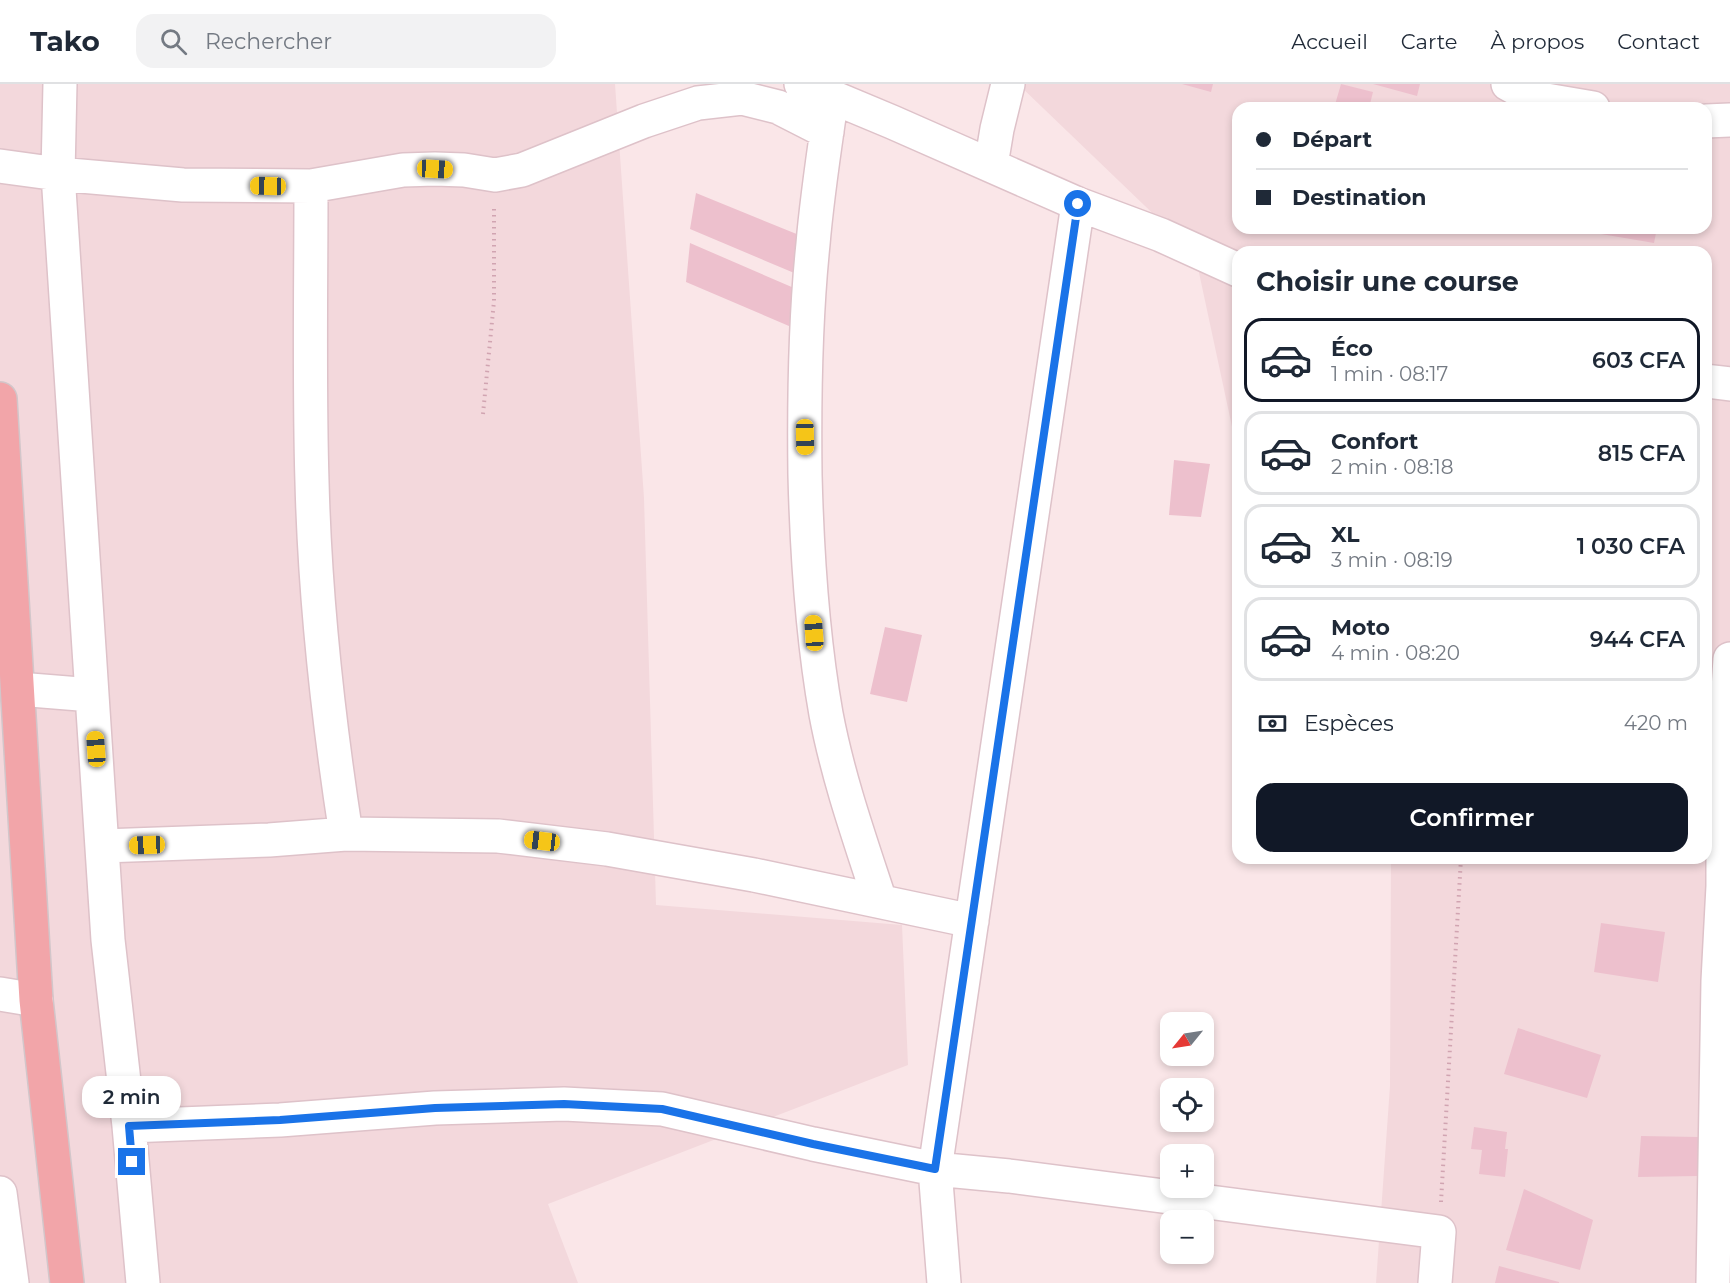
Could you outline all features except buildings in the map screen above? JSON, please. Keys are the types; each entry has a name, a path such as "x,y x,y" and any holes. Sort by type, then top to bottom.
{"main road":[{"path":"0,399 36,1000 68,1283"}],"street":[{"path":"60,84 58,174 108,940 129,1126 143,1283"},
{"path":"801,84 1078,204 1161,235 1232,267"},
{"path":"991,165 1008,84"},
{"path":"1508,84 1534,98 1558,102"},
{"path":"832,96 813,244 804,395 806,521 814,633 826,716 856,828 880,901"},
{"path":"0,166 58,174 183,185 311,186 403,170 445,169 495,175 522,170 645,121 698,103 742,98 778,107 827,132"},
{"path":"1712,121 1730,120"},
{"path":"311,186 312,483 331,739 346,834"},
{"path":"944,1283 935,1169 1078,204"},
{"path":"1712,382 1730,384"},
{"path":"1713,1283 1724,1080 1718,981 1723,885 1723,767 1730,659"},
{"path":"18,689 92,695"},
{"path":"103,846 269,840 346,834 498,836 607,849 754,875 972,921"},
{"path":"0,994 36,1000"},
{"path":"129,1126 280,1120 435,1108 564,1104 662,1109 935,1169 1009,1176 1439,1232 1435,1283"},
{"path":"0,1193 12,1283"}],"path":[{"path":"483,414 494,301 495,175"},
{"path":"1439,1232 1461,864"}],"shaded area":[{"path":"0,84 615,84 644,498 656,905 902,925 908,1065 548,1204 578,1283 0,1283"},
{"path":"1018,84 1730,84 1730,1283 1376,1283 1390,1086 1391,864 1712,864 1712,246 1232,246 1232,427 1195,254"}],"route":[{"path":"132,1162 129,1126 280,1120 435,1108 564,1104 662,1109 935,1169 1078,204"}]}
